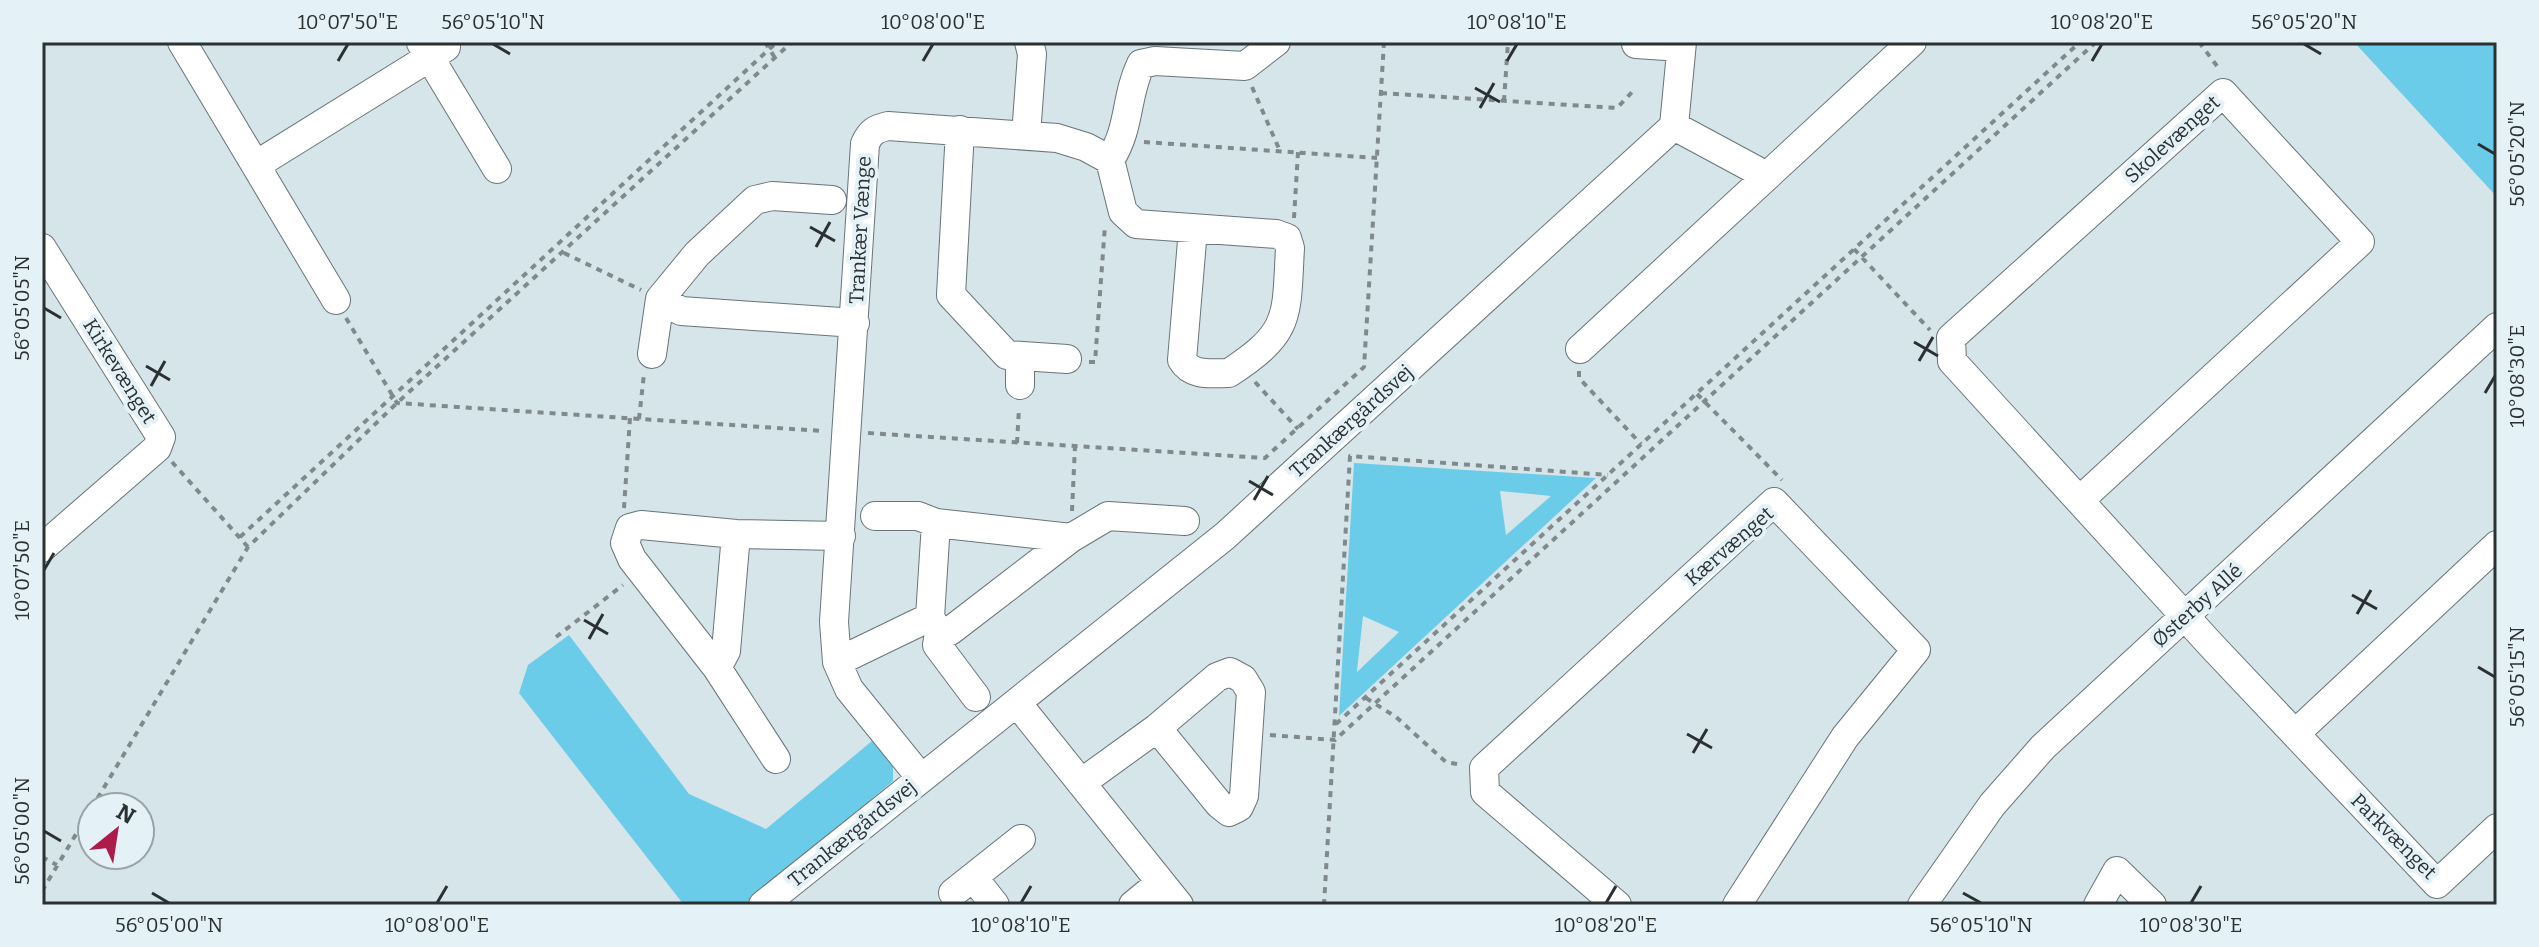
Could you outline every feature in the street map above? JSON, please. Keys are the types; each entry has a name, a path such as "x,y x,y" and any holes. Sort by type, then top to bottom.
{"street":[{"path":"182,42 336,300"},
{"path":"1026,135 1032,54 1029,42"},
{"path":"1193,229 1182,360 1187,369 1195,372 1229,373 1277,335 1286,316 1290,248 1287,238 1276,234 1136,224 1123,212 1119,197 1116,149 1133,81 1141,64 1195,53 1243,66 1276,42"},
{"path":"1580,349 1909,43"},
{"path":"1636,44 1681,45 1674,126 1765,175"},
{"path":"256,165 432,49 497,169"},
{"name":"Skolevænget","path":"1951,338 2223,93 2360,242 2080,500"},
{"name":"Trankær Vænge","path":"921,778 849,689 837,662 834,622 865,144 875,129 888,126 1026,135 1116,149"},
{"name":"Trankærgårdsvej","path":"763,905 1225,536 1674,126"},
{"path":"960,130 951,295 1007,355 1067,359"},
{"name":"Trankær Vænge","path":"832,200 772,196 755,200 697,254 660,299 681,311 855,323"},
{"name":"Kirkevænget","path":"42,248 161,437 157,448 42,548"},
{"path":"652,354 660,299"},
{"name":"Østerby Allé","path":"1922,905 1992,805 2043,747 2497,327"},
{"path":"1951,338 1952,361 2185,616"},
{"path":"1020,356 1020,385"},
{"name":"Kærvænget","path":"1484,768 1774,502 1916,650 1845,737 1737,905"},
{"path":"875,516 918,516 936,523 1071,538"},
{"path":"837,662 935,625 950,631 1071,538 1108,516 1185,521"},
{"path":"936,523 937,645 976,697"},
{"path":"776,759 717,668 641,571 625,543 630,528 641,525 736,534 841,536"},
{"path":"717,668 726,651 736,534"},
{"path":"2296,733 2497,545"},
{"name":"Parkvænget","path":"2185,616 2437,884 2497,828"},
{"path":"1081,783 1157,728 1217,677 1230,672 1243,679 1251,692 1244,796 1239,807 1229,812 1157,728"},
{"path":"1017,703 1179,905"},
{"path":"1484,768 1485,792 1617,905"},
{"path":"995,905 963,885 1021,839"},
{"path":"2098,905 2117,871 2152,905"},
{"path":"1133,905 1160,883"}],"path":[{"path":"765,42 775,58"},
{"path":"240,537 777,42"},
{"path":"42,891 248,547 397,403 792,42"},
{"path":"1504,101 1508,42"},
{"path":"1336,724 2080,42"},
{"path":"1248,733 1335,740 2096,42"},
{"path":"2199,42 2220,65 2223,93"},
{"path":"1243,66 1280,151"},
{"path":"1381,93 1617,108 1634,90"},
{"path":"1116,149 1280,151 1377,158"},
{"path":"1287,238 1294,229 1298,152"},
{"path":"1067,359 1095,362 1106,206 1119,197"},
{"path":"1854,249 1930,330 1951,338"},
{"path":"564,253 660,299"},
{"path":"336,300 397,403"},
{"path":"1580,349 1579,378 1641,444"},
{"path":"639,419 645,362 652,354"},
{"path":"1240,366 1298,430"},
{"path":"1017,443 1020,385"},
{"path":"1697,394 1786,484 1774,502"},
{"path":"630,418 624,518 630,528"},
{"path":"1071,538 1075,446"},
{"path":"157,448 248,547"},
{"path":"1324,905 1350,456 1608,475"},
{"path":"556,637 641,571"},
{"path":"1365,697 1396,717 1446,762 1484,768"},
{"path":"42,857 57,865"}],"shaded area":[{"path":"2354,42 2497,42 2497,197"},
{"path":"1354,463 1596,478 1339,716","holes":["1500,491 1551,496 1506,535","1363,616 1399,632 1357,672 1357,671"]},
{"path":"569,635 689,794 766,829 872,741 893,764 893,781 746,905 684,905 519,693 528,665"}]}
